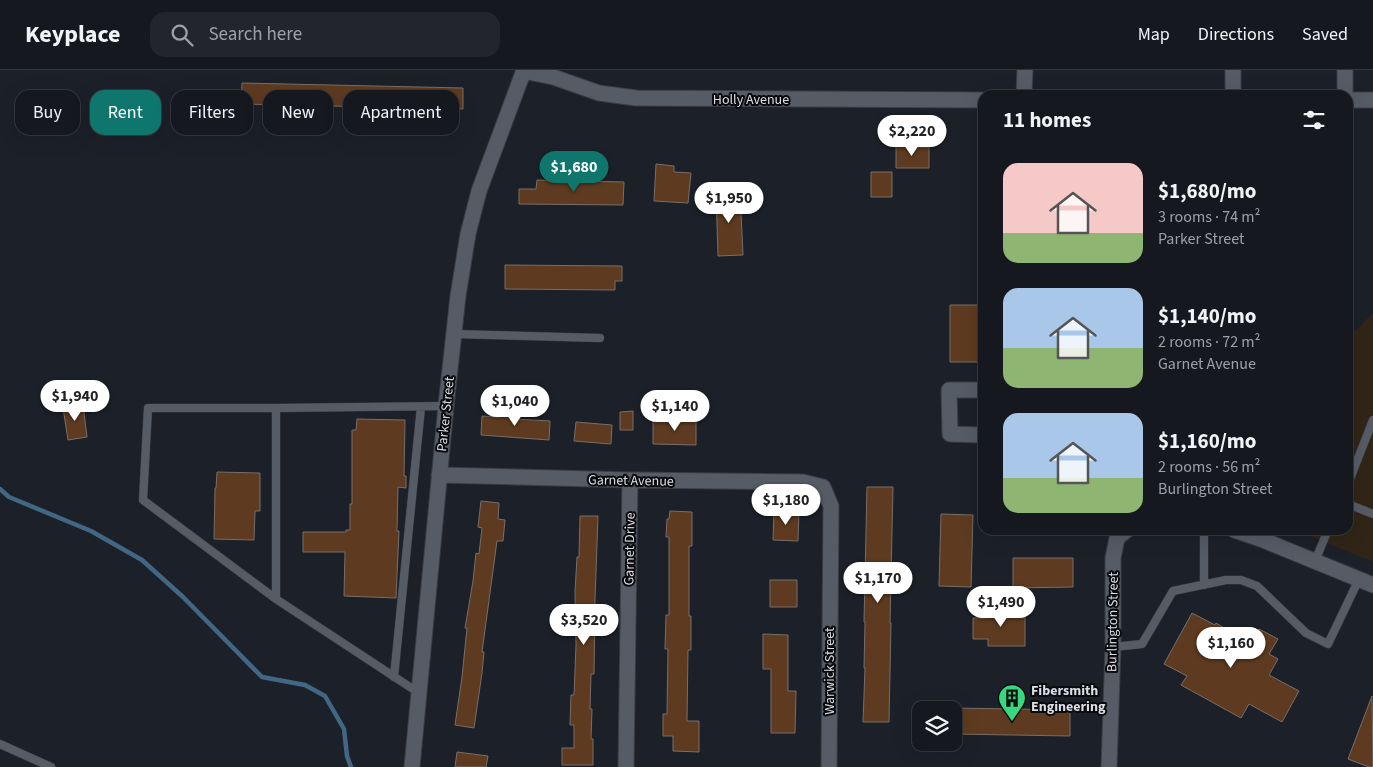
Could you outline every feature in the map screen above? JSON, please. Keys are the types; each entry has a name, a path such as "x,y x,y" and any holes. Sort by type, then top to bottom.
{"street":[{"path":"1024,90 1025,70"},
{"path":"1233,70 1233,90"},
{"path":"1345,70 1345,90"},
{"name":"Holly Avenue","path":"524,71 553,77 598,94 636,98 978,100"},
{"name":"Parker Street","path":"412,767 446,406 468,234 479,191 524,71"},
{"path":"1353,100 1373,100"},
{"path":"978,390 949,390 950,434 978,435"},
{"name":"Garnet Avenue","path":"439,475 803,482 823,487"},
{"name":"Garnet Drive","path":"626,767 630,480"},
{"name":"Warwick Street","path":"823,487 831,506 829,767"},
{"name":"Burlington Street","path":"1109,767 1113,647 1113,558 1122,535"},
{"path":"1249,535 1366,582"}],"lane":[{"path":"454,334 600,338"},
{"path":"419,693 276,599 143,500 148,408 446,406"},
{"path":"394,677 422,407"},
{"path":"276,408 276,599"},
{"path":"1353,471 1373,420"},
{"path":"1353,506 1373,514"},
{"path":"1204,535 1204,585"},
{"path":"1314,561 1326,535"},
{"path":"1113,647 1142,644 1173,591 1226,580 1241,580 1257,586 1306,633 1328,644 1366,582"},
{"path":"0,744 51,767"}],"shaded area":[{"path":"1373,313 1373,562 1307,535 1353,535 1353,333"}],"building":[{"path":"242,83 463,88 463,109 459,109 459,90 343,90 343,106 333,106 333,90 263,90 263,104 253,104 253,90 242,90"},
{"path":"896,144 929,147 929,168 896,168"},
{"path":"656,164 674,166 674,172 691,173 688,203 654,201"},
{"path":"871,172 892,172 892,197 871,197"},
{"path":"537,180 624,182 623,205 519,204 519,189 536,189"},
{"path":"740,191 743,255 718,256 716,192"},
{"path":"505,265 622,266 622,281 615,281 615,290 505,289"},
{"path":"950,305 978,305 978,362 950,362"},
{"path":"83,405 87,437 68,440 63,408"},
{"path":"500,409 515,410 514,419 550,421 549,440 481,435 482,416 499,417"},
{"path":"633,411 633,430 620,430 620,412"},
{"path":"357,419 405,420 404,476 406,476 406,488 398,487 397,531 399,531 396,598 344,596 345,552 303,552 303,532 346,532 346,530 350,530 352,430 356,430"},
{"path":"653,419 696,419 696,445 653,444"},
{"path":"576,422 612,425 611,444 574,441"},
{"path":"217,472 260,473 260,511 255,511 254,540 214,539"},
{"path":"867,487 893,487 889,722 863,722"},
{"path":"481,501 499,503 498,519 505,520 503,541 497,541 474,728 455,725 462,677 467,628 465,628 476,553 479,554 482,528 478,527"},
{"path":"774,510 799,511 798,541 773,540"},
{"path":"670,511 692,512 692,546 689,546 691,650 688,650 687,721 699,721 699,752 673,751 673,736 663,736 663,714 667,714 668,649 665,649 666,615 669,615 669,537 666,537 667,519 669,519"},
{"path":"941,514 973,515 971,587 939,586"},
{"path":"580,516 598,516 594,674 591,674 590,709 592,709 591,739 593,739 593,765 562,765 562,748 574,748 574,725 570,725 571,695 574,695 576,645 575,592 577,557 579,557"},
{"path":"1013,558 1073,558 1073,587 1013,588"},
{"path":"770,580 797,580 797,607 770,607"},
{"path":"987,611 1025,611 1025,646 988,646 988,639 973,639 973,618 987,618"},
{"path":"1192,613 1215,625 1216,623 1231,632 1232,630 1252,641 1259,629 1278,639 1269,654 1278,659 1269,675 1299,691 1282,722 1249,704 1241,718 1181,685 1187,676 1164,664"},
{"path":"763,634 788,635 788,691 796,691 795,733 771,733 771,669 763,669"},
{"path":"1372,696 1373,767 1369,767 1348,759"},
{"name":"Fibersmith Engineering","path":"962,708 1070,710 1070,736 962,734"},
{"path":"457,752 488,756 486,767 455,767"}],"waterway":[{"path":"0,489 9,497 91,531 142,560 183,597 262,677 305,685 325,696 344,729 347,756 351,767"}],"place":[{"name":"Fibersmith Engineering","path":"1012,722"}]}
